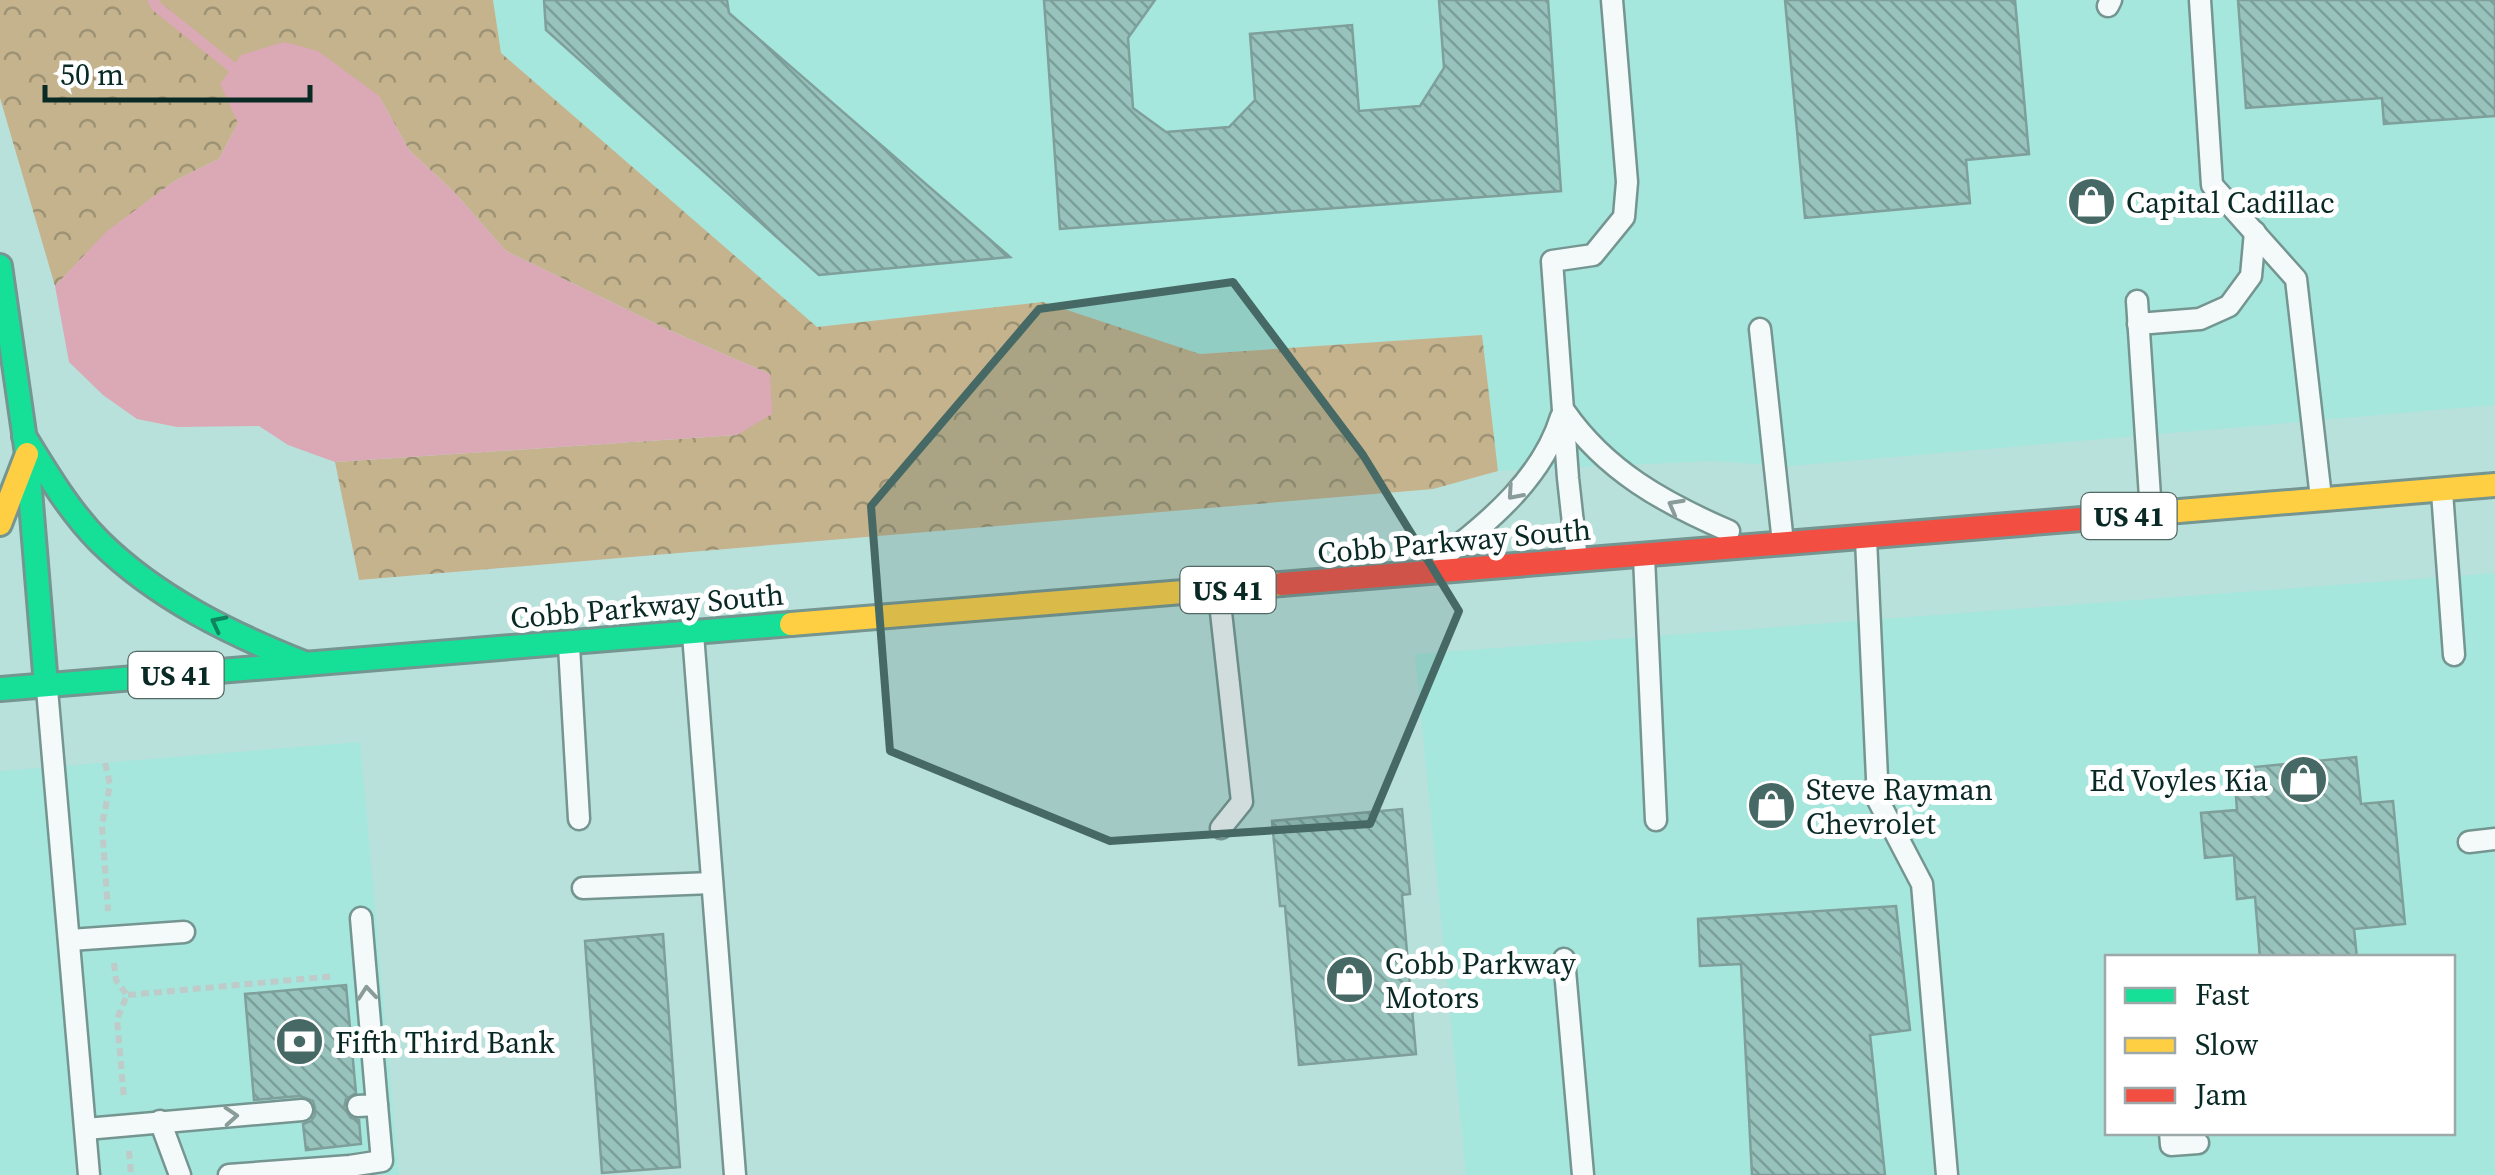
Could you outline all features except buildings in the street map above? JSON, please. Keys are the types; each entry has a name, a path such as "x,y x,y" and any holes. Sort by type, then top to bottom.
{"main road":[{"path":"0,266 25,445 46,686"},
{"path":"0,524 25,445"},
{"path":"25,445 76,514 130,568 197,612 272,652 306,664"},
{"name":"Cobb Parkway South","path":"0,689 2495,485"}],"lane":[{"path":"1578,562 1552,261 1593,255 1624,216 1627,182 1612,0"},
{"path":"2200,0 2212,185 2296,279 2321,500"},
{"path":"2138,324 2200,319 2229,306 2251,276 2255,232"},
{"path":"2137,300 2151,514"},
{"path":"1564,411 1602,457 1628,478 1689,514 1773,546 1760,329"},
{"path":"1422,574 1472,535 1514,494 1544,456 1564,411"},
{"path":"2442,490 2454,654"},
{"path":"1866,538 1878,800 1922,884 1947,1175"},
{"path":"1644,556 1656,820"},
{"path":"1219,590 1242,802 1221,828"},
{"path":"693,632 735,1175"},
{"path":"569,642 579,819"},
{"path":"46,686 90,1175"},
{"path":"2469,842 2495,838"},
{"path":"584,888 712,883"},
{"path":"229,1175 351,1171 382,1160 368,1106 360,918"},
{"path":"70,940 184,932"},
{"path":"1564,959 1582,1175"},
{"path":"86,1129 302,1110"},
{"path":"160,1121 180,1175"},
{"path":"2170,1135 2171,1145 2198,1143"}],"path":[{"path":"105,763 110,785 102,824 111,937 116,980 127,996"},
{"path":"127,996 336,976"},
{"path":"127,996 117,1019 131,1175"}],"highlighted area":[{"path":"1233,282 1363,455 1459,611 1370,824 1110,841 890,751 871,506 1039,309"}],"shaded area":[{"path":"493,0 2495,0 2495,405 1790,466 1710,461 1498,471 1482,335 1200,354 1043,302 817,327 501,53"},
{"path":"284,42 318,51 379,96 409,150 454,192 506,251 770,374 772,414 737,435 335,462 288,445 259,426 177,427 137,419 103,395 69,362 55,286 107,231 176,180 219,159 238,123 220,84 241,55"},
{"name":"Steve Rayman Chevrolet","path":"2495,573 2495,1175 1466,1175 1415,654"},
{"path":"360,742 399,1175 0,1175 0,771"}],"green space":[{"path":"0,0 493,0 501,53 817,327 1043,302 1200,354 1482,335 1498,471 1433,489 359,580 335,462 737,435 770,374 506,251 454,192 409,150 379,96 238,123 219,159 176,180 108,231 55,286 0,98"}],"waterway":[{"path":"153,0 239,77"}],"traffic: fast":[{"path":"0,266 27,454 46,685"},
{"path":"24,436 78,518 122,562 196,613 304,663"},
{"path":"0,689 791,624"}],"traffic: slow":[{"path":"0,524 27,454"},
{"path":"2119,516 2495,485"},
{"path":"791,624 1281,584"}],"traffic: jam":[{"path":"1281,584 2119,516"}],"place":[{"name":"Capital Cadillac","path":"2091,202"},
{"name":"Ed Voyles Kia","path":"2303,780"},
{"name":"Steve Rayman Chevrolet","path":"1771,806"},
{"name":"Cobb Parkway Motors","path":"1350,980"},
{"name":"Fifth Third Bank","path":"300,1042"}]}
